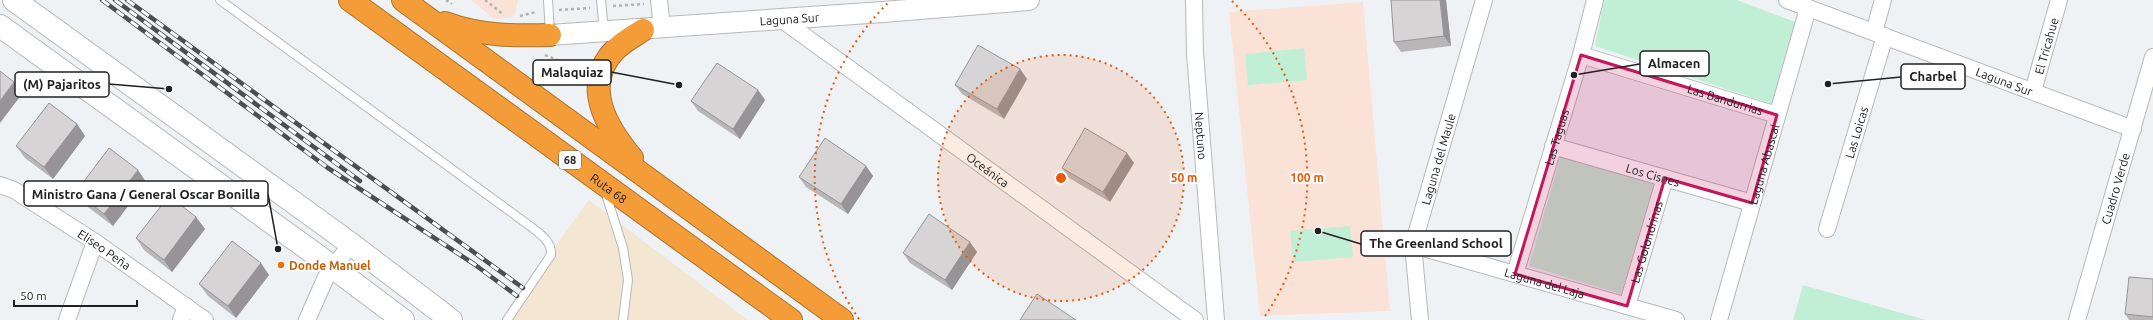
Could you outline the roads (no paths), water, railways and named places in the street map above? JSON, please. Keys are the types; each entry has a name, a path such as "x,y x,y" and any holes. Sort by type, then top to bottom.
{"highway":[{"name":"Ruta 68","path":"350,0 791,320"},
{"name":"68","path":"403,0 842,320"},
{"path":"421,13 452,26 481,34 510,37 550,35"},
{"path":"652,29 624,43 610,56 602,72 598,92 600,105 607,125 626,151 654,183"}],"main road":[{"path":"14,0 351,244 451,320"},
{"path":"0,26 333,267 403,320"}],"street":[{"path":"652,29 659,0"},
{"name":"Laguna Sur","path":"550,35 604,33 781,19 883,6 1029,0"},
{"name":"Neptuno","path":"1194,0 1195,53 1216,320"},
{"name":"Laguna del Maule","path":"1420,320 1413,245 1484,0"},
{"name":"Las Taguas","path":"1515,274 1581,55 1595,0"},
{"name":"Laguna Sur","path":"1787,0 2133,128"},
{"name":"Las Loicas","path":"1827,229 1879,34 1883,0"},
{"name":"El Tricahue","path":"2033,91 2059,0"},
{"name":"Laguna Abascal","path":"1719,320 1808,8"},
{"name":"Oceánica","path":"781,19 1195,320"},
{"name":"Las Bandurrias","path":"1581,55 1777,116"},
{"name":"Cuadro Verde","path":"2077,320 2153,58"},
{"name":"Los Cisnes","path":"1553,146 1752,202"},
{"name":"Las Golondrinas","path":"1627,306 1665,178"},
{"name":"Eliseo Peña","path":"1,187 14,190 95,242 184,313 205,320"},
{"path":"67,320 95,242"},
{"path":"307,320 320,287 351,244"},
{"name":"Laguna del Laja","path":"1413,245 1676,320"}],"lane":[{"path":"220,0 530,226 548,242 552,248 551,255 507,320"},
{"path":"548,0 550,35"},
{"path":"601,0 604,33"},
{"path":"602,184 623,248 628,280 623,320"}],"railway":[{"path":"102,0 328,168 474,264 517,296"},
{"path":"115,0 360,181"},
{"path":"127,0 523,288"}],"place":[{"name":"Almacen","path":"1574,75"},
{"name":"Charbel","path":"1828,84"},
{"name":"Malaquiaz","path":"679,85"},
{"name":"(M) Pajaritos","path":"169,89"},
{"name":"The Greenland School","path":"1318,231"},
{"name":"Ministro Gana / General Oscar Bonilla","path":"278,249"},
{"name":"Donde Manuel","path":"281,265"}]}
